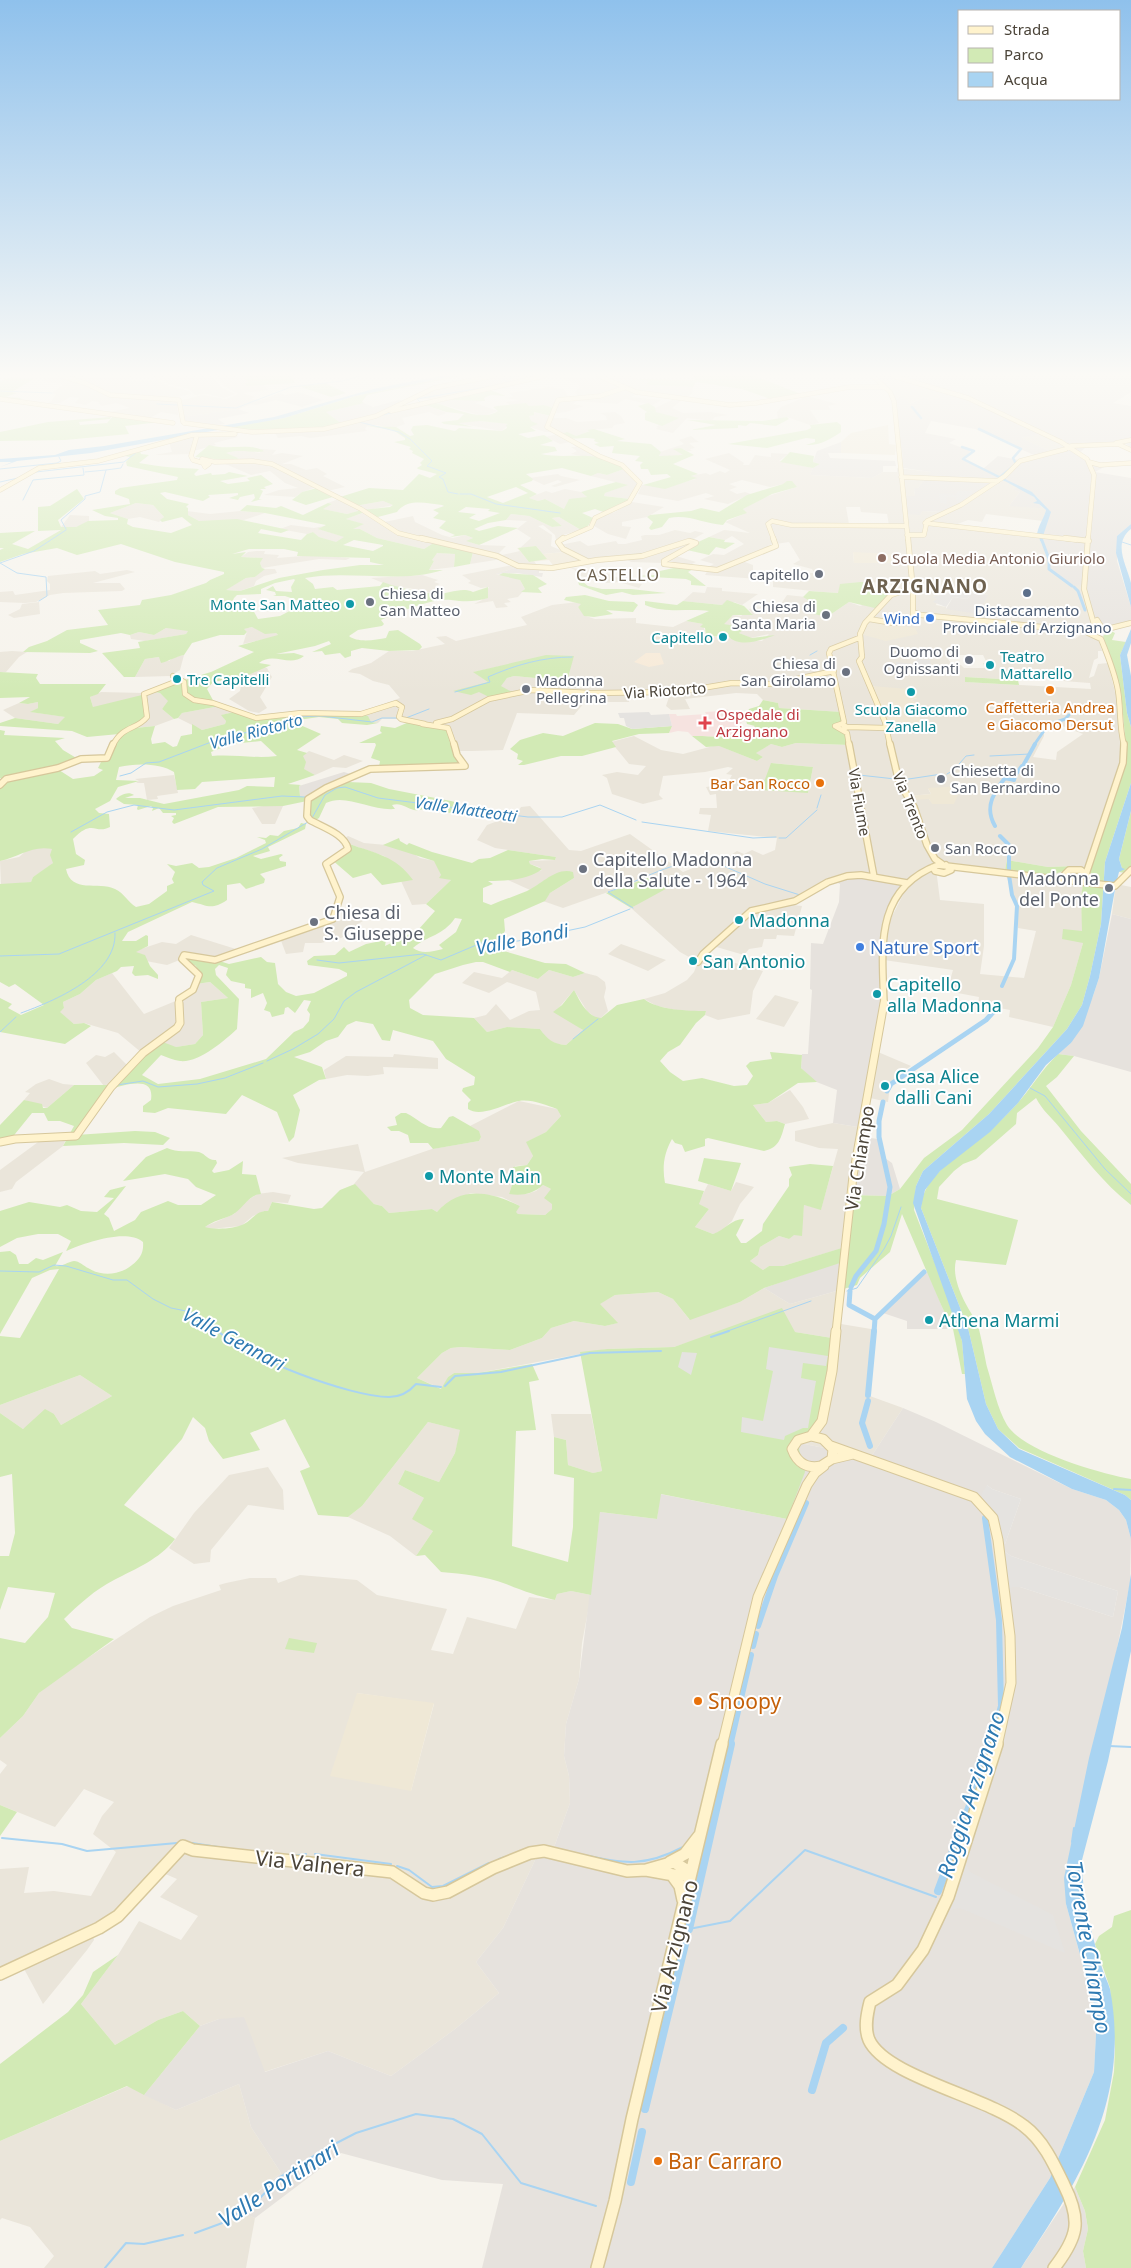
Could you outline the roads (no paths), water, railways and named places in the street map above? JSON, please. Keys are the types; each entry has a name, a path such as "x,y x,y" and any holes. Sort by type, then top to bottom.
{"street":[{"path":"0,490 14,482"},
{"path":"307,482 361,509 398,533 500,557 518,566 552,568 587,561 642,556 692,542 696,543 695,545 664,562 669,565 717,570 776,546 768,524 772,521 792,525 905,526"},
{"path":"587,561 563,549 558,542 566,536 591,527 595,518 612,512 632,499 640,483 639,482"},
{"path":"901,482 913,594 913,620"},
{"path":"907,535 924,535 925,523 930,519 961,505 998,482"},
{"path":"1093,482 1084,592 1091,631 1101,640 1110,661"},
{"path":"925,523 1089,541"},
{"path":"850,643 859,638 861,629 891,594 912,588"},
{"path":"891,594 902,592 913,594"},
{"path":"1084,592 1103,630 1118,691 1121,736 1125,748 1123,763 1088,865 1087,875"},
{"path":"913,612 921,615 1091,631 1103,630 1131,622"},
{"path":"872,618 890,622 913,620 921,615"},
{"path":"1098,622 1105,626 1118,626"},
{"path":"1091,631 1101,640"},
{"name":"Via Trento","path":"859,638 862,656 859,660 860,667 879,704 887,728 899,781 914,808 934,858 934,866"},
{"path":"850,643 860,645"},
{"name":"Via Fiume","path":"850,643 831,649 829,653 844,727 847,733 874,877"},
{"name":"Via Riotorto","path":"173,676 186,685 185,694 194,700 213,703 248,717 265,718 301,713 361,714 396,703 402,707 399,717 422,724 452,719 489,699 518,692 545,689 590,693 679,692 732,684 779,683 834,671"},
{"path":"0,785 6,779 53,769 81,759 106,758 110,755 113,743 125,729 143,722 147,716 144,694 180,680"},
{"path":"0,1142 15,1139 76,1136 111,1087 143,1053 177,1028 180,1023 179,999 193,990 199,975 182,958 184,955 215,960 333,919 342,903 340,889 326,864 348,849 348,846 340,836 310,820 307,816 310,796 370,770 465,766 455,755 451,733 448,728 422,724"},
{"path":"844,727 887,728"},
{"name":"Via Trento","path":"934,858 947,867"},
{"path":"1052,878 1088,865"},
{"path":"939,873 934,871 934,866 968,867 1116,886 1131,870"},
{"name":"Via Chiampo","path":"822,1421 832,1371 853,1176 884,1008 883,928 898,894 907,883 934,866"},
{"path":"916,876 939,873 947,867"},
{"path":"1073,869 1087,875 1095,883"},
{"path":"1065,873 1072,879"},
{"path":"1079,880 1087,875"},
{"path":"698,962 703,954 731,931 751,911 795,901 828,882 847,876 874,877 907,883"},
{"path":"822,1421 811,1436 798,1440 792,1449 796,1460 813,1468 824,1466 832,1459 856,1453"},
{"path":"822,1421 823,1433 834,1451 832,1459"},
{"path":"811,1436 974,1497 985,1507 992,1518 1001,1556 1010,1636 1011,1683 993,1761 948,1897 923,1950 897,1985 870,2002 867,2016 868,2038 873,2046 890,2061 1018,2121 1034,2136 1052,2161 1076,2214 1075,2236 1067,2252 1054,2268"},
{"path":"802,1464 807,1477 807,1485"},
{"name":"Via Arzignano","path":"597,2268 615,2201 683,1905 758,1597 807,1485 815,1473 824,1466"},
{"name":"Via Valnera","path":"646,1870 685,1854 701,1834"},
{"name":"Via Valnera","path":"0,1974 99,1928 118,1916 183,1846 193,1850 392,1872 424,1893 433,1896 448,1892 494,1868 530,1853 544,1851 627,1871 646,1870 672,1875 692,1873"},
{"path":"669,1862 680,1864 692,1873"},
{"path":"672,1875 680,1886 683,1905"}],"water":[{"path":"1006,482 1011,482 1032,492 1051,512 1043,536 1037,536 1037,533 1046,510 1039,504 1033,503 1037,501 1034,497"},
{"path":"1131,524 1131,529 1122,541 1122,555 1131,583 1131,607 1116,553 1117,536"},
{"path":"1131,629 1131,643 1127,655 1131,676 1131,727 1127,713 1120,655"},
{"path":"1131,783 1131,811 1119,859 1122,868 1125,869 1119,872 1099,978 1083,1026 1071,1043 1046,1065 1018,1103 990,1132 940,1171 925,1190 921,1208 968,1328 986,1404 998,1429 1019,1449 1125,1495 1131,1500 1131,1539 1126,1520 1119,1510 1106,1500 1072,1489 1010,1457 985,1434 976,1421 967,1399 962,1341 913,1203 916,1186 923,1171 989,1114 1067,1029 1082,1005 1101,924 1105,862"},
{"path":"1131,1574 1131,1651 1108,1761 1082,1860 1082,1874 1088,1915 1098,1955 1110,1989 1115,2029 1113,2067 1106,2103 1095,2137 1080,2171 1021,2268 992,2268 1050,2178 1094,2072 1097,2016 1066,1904 1064,1878 1089,1758 1122,1628"}],"waterway":[{"path":"23,500 32,482"},
{"path":"66,529 61,520 85,499 85,496 100,492 103,482"},
{"path":"444,482 448,492 458,494"},
{"path":"460,494 471,494 496,504 560,513"},
{"path":"39,601 47,596 46,577 17,573 0,563 34,551 66,530"},
{"name":"Roggia Arzignano","path":"1041,539 1042,533"},
{"name":"Roggia Arzignano","path":"1041,539 1049,559 1049,569 1072,586"},
{"path":"1122,542 1131,545"},
{"name":"Roggia Arzignano","path":"1074,587 1078,591 1085,610"},
{"name":"Valle Riotorto","path":"810,655 817,651"},
{"name":"Valle Riotorto","path":"455,692 490,682 488,677 519,665 550,658 572,657"},
{"name":"Valle Riotorto","path":"406,718 429,709"},
{"name":"Roggia Arzignano","path":"1034,745 1048,725 1065,719 1069,715"},
{"name":"Valle Riotorto","path":"120,776 131,773 146,763 159,762 219,739 290,722 298,717 321,716 372,722 382,718 397,718"},
{"name":"Valle Matteotti","path":"1024,764 1035,744"},
{"name":"Valle Matteotti","path":"990,756 1030,754"},
{"name":"Valle Matteotti","path":"947,774 954,770 966,756 974,755"},
{"name":"Roggia Arzignano","path":"1016,774 1022,766"},
{"name":"Valle Matteotti","path":"902,780 942,774"},
{"name":"Valle Matteotti","path":"859,775 895,779"},
{"name":"Roggia Arzignano","path":"999,786 1005,778 1014,780 1015,776"},
{"name":"Valle Matteotti","path":"312,818 325,795 337,788 345,787 378,798 528,817 562,817 600,805 636,820"},
{"name":"Roggia Arzignano","path":"995,826 992,821 990,806 999,787"},
{"name":"Valle Matteotti","path":"817,808 821,795"},
{"path":"71,832 107,812 134,805 174,810 282,796 305,797"},
{"name":"Valle Matteotti","path":"779,838 786,838 817,810"},
{"name":"Valle Matteotti","path":"0,956 59,954 214,891 203,885 202,882 217,868 262,849 308,822"},
{"name":"Valle Matteotti","path":"642,822 753,838 776,837"},
{"name":"Roggia Arzignano","path":"1000,836 1009,845 1009,870"},
{"name":"Valle Bondi","path":"633,908 608,892 671,867 697,861 710,860 765,884 800,895"},
{"name":"Roggia Arzignano","path":"1002,986 1014,959 1017,906 1012,895 1009,875"},
{"name":"Valle Bondi","path":"426,955 441,960 481,943 518,941 585,927 630,909"},
{"name":"Valle Matteotti","path":"21,1013 66,993 95,974 106,962 113,948 115,933"},
{"name":"Valle Bondi","path":"267,1061 293,1049 318,1034 334,1019 344,1001 356,992 426,955"},
{"path":"317,960 339,963 426,955"},
{"name":"Roggia Arzignano","path":"887,1091 891,1084 986,1020 996,1009"},
{"name":"Valle Matteotti","path":"0,1032 16,1017"},
{"path":"573,1039 598,1019"},
{"name":"Valle Bondi","path":"117,1085 143,1081 158,1087 197,1084 225,1078 263,1063"},
{"path":"1030,1088 1045,1096 1105,1169 1131,1194"},
{"name":"Roggia Arzignano","path":"851,1287 856,1276 876,1251 884,1224 890,1187 879,1137 879,1121 883,1102"},
{"name":"Valle Gennari","path":"847,1291 857,1288 884,1249 891,1236 901,1207"},
{"name":"Valle Gennari","path":"0,1271 39,1272 54,1265 66,1266 113,1280 127,1280 153,1299 171,1308 191,1312 208,1321 218,1331"},
{"name":"Roggia Arzignano","path":"875,1319 924,1272"},
{"name":"Roggia Arzignano","path":"850,1291 849,1305 875,1319"},
{"name":"Valle Gennari","path":"725,1332 811,1301"},
{"name":"Roggia Arzignano","path":"874,1332 875,1319"},
{"name":"Valle Gennari","path":"218,1331 250,1352 274,1363 299,1374 350,1390 389,1397 404,1394 416,1384 441,1387"},
{"name":"Valle Gennari","path":"711,1337 729,1331"},
{"name":"Roggia Arzignano","path":"868,1395 874,1331"},
{"name":"Valle Gennari","path":"445,1386 455,1376 501,1372 590,1353 661,1351"},
{"name":"Roggia Arzignano","path":"868,1401 862,1423 870,1446"},
{"path":"1114,1489 1131,1490"},
{"path":"758,1626 775,1576 806,1503"},
{"name":"Roggia Arzignano","path":"985,1518 999,1620 1001,1706 990,1746"},
{"path":"753,1646 756,1634"},
{"path":"730,1746 751,1655"},
{"path":"689,1929 731,1744"},
{"name":"Roggia Arzignano","path":"938,1891 981,1776 990,1744"},
{"path":"1109,1746 1131,1747"},
{"name":"Torrente Chiampo","path":"1072,1842 1074,1828"},
{"path":"2,1838 62,1844 87,1851 177,1843"},
{"path":"192,1843 231,1849"},
{"path":"584,1855 623,1862 634,1862 657,1858 683,1847"},
{"path":"689,1929 730,1921 805,1850 936,1897"},
{"path":"292,1856 306,1854"},
{"path":"315,1854 391,1864"},
{"path":"499,1859 505,1857"},
{"path":"397,1866 409,1870 432,1887 443,1886 489,1863"},
{"path":"645,2109 685,1944"},
{"name":"Roggia Arzignano","path":"812,2090 826,2043 843,2028"},
{"name":"Valle Portinari","path":"195,2233 225,2222 259,2199 280,2177 323,2150 356,2133 416,2114 453,2119 482,2134 521,2183 596,2206"},
{"path":"631,2182 642,2132"},
{"name":"Valle Portinari","path":"105,2268 126,2243 144,2244 183,2235"}],"place":[{"name":"Scuola Media Antonio Giuriolo","path":"882,558"},
{"name":"capitello","path":"819,574"},
{"name":"Distaccamento Provinciale di Arzignano","path":"1027,593"},
{"name":"Chiesa di San Matteo","path":"370,602"},
{"name":"Monte San Matteo","path":"350,604"},
{"name":"Chiesa di Santa Maria","path":"826,615"},
{"name":"Wind","path":"930,618"},
{"name":"Capitello","path":"723,637"},
{"name":"Duomo di Ognissanti","path":"969,660"},
{"name":"Teatro Mattarello","path":"990,665"},
{"name":"Chiesa di San Girolamo","path":"846,672"},
{"name":"Tre Capitelli","path":"177,679"},
{"name":"Madonna Pellegrina","path":"526,689"},
{"name":"Caffetteria Andrea e Giacomo Dersut","path":"1050,690"},
{"name":"Scuola Giacomo Zanella","path":"911,692"},
{"name":"Ospedale di Arzignano","path":"705,723"},
{"name":"Chiesetta di San Bernardino","path":"941,779"},
{"name":"Bar San Rocco","path":"820,783"},
{"name":"San Rocco","path":"935,848"},
{"name":"Capitello Madonna della Salute - 1964","path":"583,869"},
{"name":"Madonna del Ponte","path":"1109,888"},
{"name":"Madonna","path":"739,920"},
{"name":"Chiesa di S. Giuseppe","path":"314,922"},
{"name":"Nature Sport","path":"860,947"},
{"name":"San Antonio","path":"693,961"},
{"name":"Capitello alla Madonna","path":"877,994"},
{"name":"Casa Alice dalli Cani","path":"885,1086"},
{"name":"Monte Main","path":"429,1176"},
{"name":"Athena Marmi","path":"929,1320"},
{"name":"Snoopy","path":"698,1701"},
{"name":"Bar Carraro","path":"658,2161"}],"district":[{"name":"CASTELLO","path":"618,575"},
{"name":"ARZIGNANO","path":"925,586"}]}
